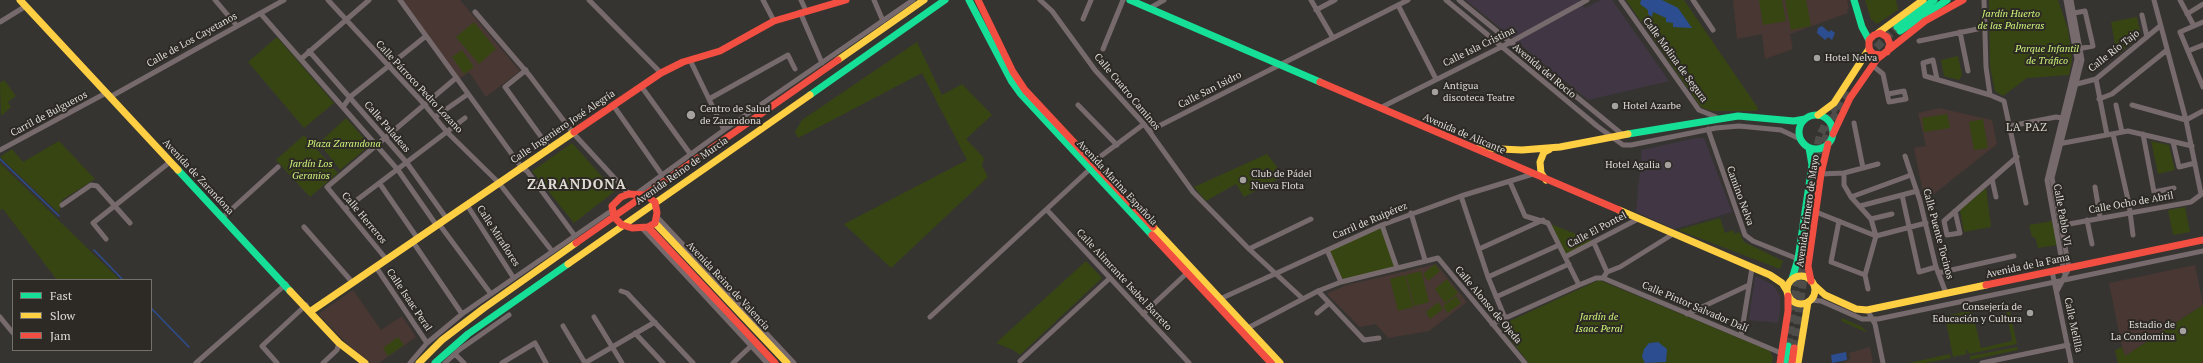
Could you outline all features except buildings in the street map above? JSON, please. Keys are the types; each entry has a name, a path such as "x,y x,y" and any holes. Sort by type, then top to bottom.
{"main road":[{"name":"Avenida de Zarandona","path":"20,0 222,218 286,284 339,344 365,363"},
{"name":"Calle Ingeniero José Alegría","path":"311,311 661,73 690,60 720,51 774,21 846,0"},
{"name":"Avenida Reino de Murcia","path":"419,363 442,340 612,214 645,195 916,2 924,0"},
{"name":"Avenida Reino de Murcia","path":"435,363 468,334 945,0"},
{"name":"Avenida Marina Española","path":"970,0 1015,87 1187,273 1245,330"},
{"name":"Avenida Marina Española","path":"978,0 1020,84 1220,298 1271,363"},
{"name":"Avenida de Alicante","path":"1130,0 1752,268 1778,280 1787,294"},
{"path":"1467,146 1506,150 1550,149 1723,118 1750,116 1794,121 1818,115 1834,103 1869,49 1869,40 1862,27 1854,0"},
{"path":"1869,40 1923,0"},
{"path":"1934,0 1898,29 1947,0"},
{"path":"1869,49 1875,55 1884,53 1926,21 1963,0"},
{"path":"1805,119 1799,128 1800,139 1809,148 1819,149 1828,144 1850,98 1872,65 1889,47 1889,39 1883,34 1877,34 1862,27"},
{"path":"1818,115 1829,122 1833,134"},
{"name":"Avenida Primero de Mayo","path":"1812,283 1808,266 1821,174 1828,144"},
{"name":"Avenida Primero de Mayo","path":"1792,279 1798,259 1812,165 1809,148"},
{"path":"1547,180 1542,176 1540,166 1543,154 1550,149"},
{"path":"1533,174 1540,166"},
{"path":"629,194 645,195 656,202 656,220 645,228 629,228 622,225 612,214 615,202 629,194"},
{"name":"Avenida Reino de Valencia","path":"656,220 787,363"},
{"name":"Avenida Reino de Valencia","path":"645,228 775,363"},
{"name":"Avenida de la Fama","path":"1812,283 1825,295 1856,309 1867,310 2052,271 2066,270 2203,240"},
{"path":"1780,363 1788,307 1788,284 1792,279 1803,276 1812,283 1814,292 1809,301 1798,363"},
{"path":"1787,294 1797,304 1809,301"},
{"path":"1245,330 1280,363"},
{"path":"1785,363 1791,347 1792,363"}],"street":[{"path":"215,0 236,26"},
{"name":"Calle de Los Cayetanos","path":"108,95 261,14 284,0"},
{"name":"Calle Párroco Pedro Lozano","path":"328,0 387,66 424,104 447,132 499,183 552,251"},
{"path":"301,59 369,0"},
{"path":"400,0 522,168 527,172 575,236"},
{"path":"589,0 661,73"},
{"path":"763,0 774,21"},
{"path":"801,0 803,12 822,62"},
{"path":"874,0 883,21"},
{"name":"Calle Cuatro Caminos","path":"1040,0 1052,11 1095,70 1144,124 1193,192 1249,249 1303,299"},
{"path":"1083,20 1091,0"},
{"path":"1103,49 1123,0"},
{"path":"1150,8 1164,0"},
{"path":"1311,0 1333,38"},
{"path":"1316,10 1335,0"},
{"name":"Calle San Isidro","path":"1149,131 1408,0"},
{"name":"Avenida del Rocío","path":"1446,0 1501,47 1622,145 1628,146 1708,129 1739,126 1764,127 1785,131 1800,139"},
{"name":"Avenida del Rocío","path":"1459,0 1509,43 1624,136"},
{"name":"Calle Isla Cristina","path":"1379,108 1509,43 1587,0"},
{"name":"Calle Molina de Segura","path":"1621,0 1684,90 1702,112 1711,116 1723,118"},
{"path":"1693,0 1713,30"},
{"path":"1984,0 1986,67 1990,95"},
{"name":"Calle Pablo VI","path":"2058,144 2077,84 2082,62 2066,0"},
{"name":"Calle Pablo VI","path":"2066,270 2052,180 2062,118 2078,49 2071,0"},
{"path":"2154,0 2186,120 2202,194"},
{"path":"2180,0 2194,26"},
{"path":"636,194 724,130 822,62 903,7 916,2"},
{"path":"2187,14 2203,4"},
{"path":"1398,5 1436,79"},
{"path":"0,22 26,6"},
{"path":"2074,13 2085,11 2093,46 2078,49"},
{"path":"475,12 526,70 573,133 629,194"},
{"path":"261,14 398,170 491,294"},
{"path":"2142,15 2147,37"},
{"path":"2203,22 2180,32 2202,80 2203,86"},
{"name":"Calle Río Tajo","path":"2077,84 2096,79 2160,26"},
{"path":"1919,41 1986,27"},
{"path":"1960,32 1968,71"},
{"path":"343,107 350,98 387,66 426,36"},
{"path":"2188,51 2203,45"},
{"name":"Calle Paladeas","path":"310,50 407,163 447,219"},
{"path":"2099,100 2112,94 2167,50"},
{"path":"709,99 788,55 794,69"},
{"path":"690,60 724,130"},
{"path":"1872,65 1884,74 1888,94"},
{"path":"526,70 505,87 550,148"},
{"path":"377,146 385,137 456,78"},
{"path":"1937,79 1990,95 2004,101 2026,203"},
{"path":"2096,79 2099,100 2128,204 2128,213 2133,235"},
{"path":"641,86 691,155"},
{"path":"435,117 468,94"},
{"name":"Carril de Bulgueros","path":"0,150 108,95"},
{"path":"613,105 662,175"},
{"path":"1078,105 1117,145"},
{"path":"2116,105 2122,132"},
{"path":"2132,105 2186,120 2203,111"},
{"path":"2010,126 2056,117 2062,118"},
{"path":"345,209 380,184 465,118"},
{"path":"1854,123 1863,168"},
{"path":"930,317 1047,210 1090,169 1094,162 1144,124"},
{"name":"Camino Nelva","path":"1708,129 1745,235 1753,241 1798,259"},
{"path":"2058,144 2128,131 2192,146"},
{"path":"2143,134 2154,192 2174,188"},
{"path":"2173,142 2179,167 2195,163"},
{"name":"Calle Herreros","path":"377,146 327,188 387,260"},
{"name":"Calle Puente Tocinos","path":"1905,156 1926,223 1937,270 1946,293"},
{"path":"1955,211 1960,233 1947,235 1944,220 2017,158"},
{"path":"106,239 93,223 170,162"},
{"path":"1821,174 1844,173 1878,164"},
{"path":"222,218 278,167"},
{"path":"1844,173 1844,185 1851,197 1871,219 1876,236 1865,275 1868,289"},
{"name":"Carril de Ruipérez","path":"1220,298 1382,225 1461,196 1533,174"},
{"path":"1851,197 1911,175"},
{"path":"1992,179 1996,197"},
{"path":"1510,182 1525,216 1548,222 1579,285"},
{"path":"380,184 462,314"},
{"path":"62,205 91,185 97,186 130,223"},
{"path":"2095,187 2100,218"},
{"path":"1860,206 1917,191"},
{"name":"Calle Ocho de Abril","path":"2058,226 2191,202 2202,194"},
{"path":"1902,195 1919,272 2014,256"},
{"path":"1461,196 1488,277 1505,318"},
{"name":"Calle Miraflores","path":"467,205 514,277"},
{"name":"Calle Alimrante Isabel Barreto","path":"1047,210 1188,363"},
{"path":"1816,212 1876,236 1926,223"},
{"path":"410,363 427,343 462,314 552,251 612,214"},
{"path":"1245,330 1318,291 1341,282 1425,260 1411,214"},
{"path":"1871,219 1892,214"},
{"path":"1249,249 1311,219"},
{"name":"Calle El Pontel","path":"1565,257 1638,219"},
{"path":"656,220 794,363"},
{"path":"1479,249 1543,220"},
{"path":"2087,220 2092,244"},
{"path":"1839,221 1831,262 1865,275"},
{"path":"1382,225 1396,268"},
{"path":"304,227 353,283"},
{"path":"645,228 767,363"},
{"path":"1492,324 1579,285 1596,278 1603,278 1607,272 1620,267 1672,234"},
{"path":"1594,243 1607,272"},
{"path":"1488,277 1559,245"},
{"path":"1326,250 1341,282"},
{"name":"Avenida de la Fama","path":"1809,301 1821,301 1860,318 1880,318 2203,251"},
{"name":"Calle Alonso de Ojeda","path":"1425,260 1438,258 1525,363"},
{"path":"1496,297 1568,264"},
{"name":"Calle Isaac Peral","path":"376,267 427,343"},
{"path":"1741,336 1752,268"},
{"path":"2066,270 2075,278"},
{"name":"Calle Melilla","path":"2057,291 2066,270"},
{"name":"Calle Melilla","path":"2052,271 2071,363"},
{"path":"1143,314 1187,273"},
{"path":"1020,361 1110,278"},
{"name":"Calle Pintor Salvador Dalí","path":"1603,278 1781,353"},
{"path":"196,363 286,284"},
{"path":"1687,314 1749,285"},
{"path":"621,291 628,293 693,363"},
{"path":"1318,291 1328,304 1364,340 1379,338"},
{"path":"1317,313 1328,304"},
{"path":"277,363 262,346 306,306"},
{"name":"Avenida de la Fama","path":"1856,309 1872,317"},
{"path":"445,363 509,315"},
{"path":"0,317 12,332"},
{"path":"594,317 622,363"},
{"path":"1872,317 1883,363"},
{"path":"1860,318 1871,325 1877,335"},
{"path":"563,326 585,363 654,322"},
{"path":"635,334 664,363"},
{"path":"506,362 535,343 546,363"},
{"path":"323,363 337,350 339,344"},
{"path":"1982,363 2011,360 2068,345"},
{"path":"733,363 751,346"},
{"path":"455,354 464,363"}],"shaded area":[{"path":"402,0 460,0 520,71 486,97 469,72 459,79"},
{"path":"1466,0 1579,0 1585,8 1601,0 1612,0 1669,81 1588,100"},
{"path":"1733,0 1847,0 1849,9 1847,10 1848,13 1790,34 1793,49 1765,59 1762,34 1737,39"},
{"path":"1939,108 1992,120 1997,144 1934,194 1924,198 1914,148 1926,146 1918,113"},
{"path":"1696,138 1704,138 1732,212 1674,229 1636,212 1642,150"},
{"path":"1436,264 1467,302 1429,331 1388,338 1376,324 1360,327 1328,295 1328,293 1347,285"},
{"path":"2195,265 2203,305 2124,357 2109,283"},
{"path":"1755,276 1773,285 1780,296 1778,323 1749,320"},
{"path":"353,290 381,330 402,316 416,337 379,363 370,363 361,358 318,314"},
{"path":"1870,347 1873,363 1843,363 1850,359 1849,353"}],"green space":[{"path":"1626,0 1684,0 1758,108 1757,111 1711,111 1701,107"},
{"path":"1759,0 1782,0 1786,21 1763,25"},
{"path":"1785,0 1806,0 1811,26 1791,30"},
{"path":"1865,0 1896,0 1898,10 1877,24 1871,19"},
{"path":"1989,0 2058,0 2068,29 2072,60 2069,75 2027,78 2003,96 1995,91 1990,67"},
{"path":"2137,17 2141,36 2117,55 2111,22"},
{"path":"474,22 496,49 479,64 456,37"},
{"path":"277,37 334,103 304,128 248,62"},
{"path":"917,42 942,95 962,84 992,115 966,139 984,158 982,166 988,177 891,268 844,224 967,160 922,73 798,138 795,132 802,120"},
{"path":"462,50 474,67 464,74 452,57"},
{"path":"1958,56 1962,75 1959,80 1944,76 1941,60"},
{"path":"4,80 16,96 8,102 11,107 1,116 0,83"},
{"path":"1947,114 1950,128 1924,132 1922,118"},
{"name":"Plaza Zarandona","path":"346,118 370,145 340,170 319,143"},
{"path":"1983,119 1988,148 1974,150 1969,122"},
{"name":"Jardín Los Geranios","path":"304,135 338,173 310,197 276,160"},
{"path":"59,141 95,179 62,200 59,213 0,157 12,149 23,162"},
{"path":"2151,141 2169,145 2175,170 2158,174"},
{"path":"572,143 615,191 574,223 532,171"},
{"name":"Club de Pádel Nueva Flota","path":"1267,154 1284,176 1244,197 1236,184 1206,201 1194,187"},
{"path":"0,163 119,279 56,279 3,209 0,210"},
{"path":"1986,188 1991,227 1964,232 1960,210"},
{"path":"2185,207 2190,232 2173,235 2168,210"},
{"path":"1720,218 1725,233 1733,230 1735,234 1739,232 1744,242 1783,261 1780,269 1678,230"},
{"path":"2052,221 2057,245 2038,248 2035,237 2032,237 2029,225"},
{"path":"1548,223 1596,242 1565,257"},
{"path":"1382,225 1397,268 1341,282 1327,250"},
{"path":"1086,261 1102,278 1020,355 1013,350 996,343"},
{"path":"1435,264 1440,271 1428,281 1423,274"},
{"path":"1421,271 1429,302 1414,306 1406,275"},
{"path":"1405,275 1413,307 1398,311 1390,279"},
{"path":"1447,279 1452,286 1440,296 1435,289"},
{"name":"Jardín de Isaac Peral","path":"1599,280 1770,351 1773,357 1772,363 1529,363 1500,327 1501,325"},
{"path":"1453,286 1458,293 1445,303 1440,296"},
{"path":"1456,296 1461,303 1448,313 1443,306"},
{"path":"1438,302 1443,309 1430,319 1426,312"},
{"path":"2005,303 2008,303 2017,344 1969,354 1968,350 1966,350 1967,354 1953,357 1945,316 1972,310 1981,348 2012,341"},
{"name":"Estadio de La Condomina","path":"2203,305 2203,363 2118,363 2115,350 2122,347 2125,356"},
{"path":"1842,318 1862,327 1868,333 1841,321"},
{"path":"398,337 404,345 388,356 383,348"},
{"path":"2017,347 2018,350 1970,360 1970,356"},
{"path":"1950,354 1951,358 1925,363 1909,363"}],"water":[{"path":"1641,0 1662,0 1678,8 1692,28 1673,27 1673,23 1666,22 1666,18 1653,12 1652,17 1648,14 1648,10 1640,4"},
{"path":"1822,26 1829,32 1831,30 1835,33 1832,40 1828,37 1825,40 1817,33 1818,28"},
{"path":"1658,342 1667,349 1666,362 1645,363 1642,357 1644,349 1649,343"},
{"path":"1846,352 1847,360 1832,363 1831,355"}],"waterway":[{"path":"0,159 59,216"},
{"path":"94,250 122,279"},
{"path":"152,309 189,347"}],"tunnel":[{"path":"1868,56 1897,27"},
{"path":"1819,166 1826,137 1836,113 1850,91"},
{"path":"1813,168 1820,135 1838,101"},
{"path":"1794,348 1806,259"},
{"path":"1788,346 1800,262"}],"traffic: fast":[{"path":"810,95 945,0"},
{"path":"969,0 1012,82 1020,93 1152,235"},
{"path":"1130,0 1320,82"},
{"path":"1854,0 1862,27 1869,40"},
{"path":"1897,27 1934,0"},
{"path":"1900,31 1947,0"},
{"path":"1819,115 1828,120 1832,125 1833,132 1832,139 1828,144 1823,148 1813,149 1809,148 1800,139 1799,129 1800,125 1809,116 1819,115"},
{"path":"1628,134 1738,116 1794,121 1805,119"},
{"path":"1792,279 1798,259 1812,165 1809,148"},
{"path":"178,170 290,291"},
{"path":"435,363 468,334 568,264"},
{"path":"1785,363 1788,346"}],"traffic: slow":[{"path":"20,0 178,170"},
{"path":"838,60 924,0"},
{"path":"1878,33 1923,0"},
{"path":"1818,115 1834,103 1869,49"},
{"path":"568,264 810,95"},
{"path":"311,311 574,132"},
{"path":"1479,148 1522,150 1560,147 1628,134"},
{"path":"1546,180 1541,173 1540,162 1544,152 1550,149"},
{"path":"1619,210 1770,275 1782,283 1787,291"},
{"path":"655,223 787,363"},
{"path":"1153,227 1280,363"},
{"path":"419,363 442,340 484,308 576,243"},
{"path":"1801,276 1811,280 1815,290 1811,300 1801,304 1791,300 1787,290 1791,280 1801,276"},
{"path":"1814,285 1825,295 1856,309 1867,310 1986,285"},
{"path":"290,291 339,343 365,363"},
{"path":"1798,363 1808,302"}],"traffic: jam":[{"path":"574,132 661,73 683,62 720,51 774,21 846,0"},
{"path":"978,0 1013,72 1025,90 1153,227"},
{"path":"1833,134 1850,98 1877,59 1925,21 1963,0"},
{"path":"1882,55 1873,54 1869,49 1869,40 1874,35 1880,33 1887,37 1890,44 1887,52"},
{"path":"576,243 838,60"},
{"path":"1320,82 1619,210"},
{"path":"1811,281 1808,266 1821,174 1828,144"},
{"path":"629,194 645,195 655,202 657,213 655,223 648,227 632,228 622,225 614,217 612,206 621,197 629,194"},
{"path":"648,227 775,363"},
{"path":"1152,235 1271,363"},
{"path":"1986,285 2203,240"},
{"path":"1780,363 1788,311 1788,296"},
{"path":"1792,363 1794,348"}],"place":[{"name":"Hotel Nelva","path":"1817,58"},
{"name":"Antigua discoteca Teatre","path":"1435,92"},
{"name":"Hotel Azarbe","path":"1615,106"},
{"name":"Centro de Salud de Zarandona","path":"691,115"},
{"name":"Hotel Agalia","path":"1668,165"},
{"name":"Club de Pádel Nueva Flota","path":"1243,180"},
{"name":"Consejería de Educación y Cultura","path":"2030,313"},
{"name":"Estadio de La Condomina","path":"2183,331"}],"district":[{"name":"LA PAZ","path":"2027,128"},
{"name":"ZARANDONA","path":"577,185"}],"park label":[{"name":"Jardín Huerto de las Palmeras","path":"2011,20"},
{"name":"Parque Infantil de Tráfico","path":"2047,54"}]}
